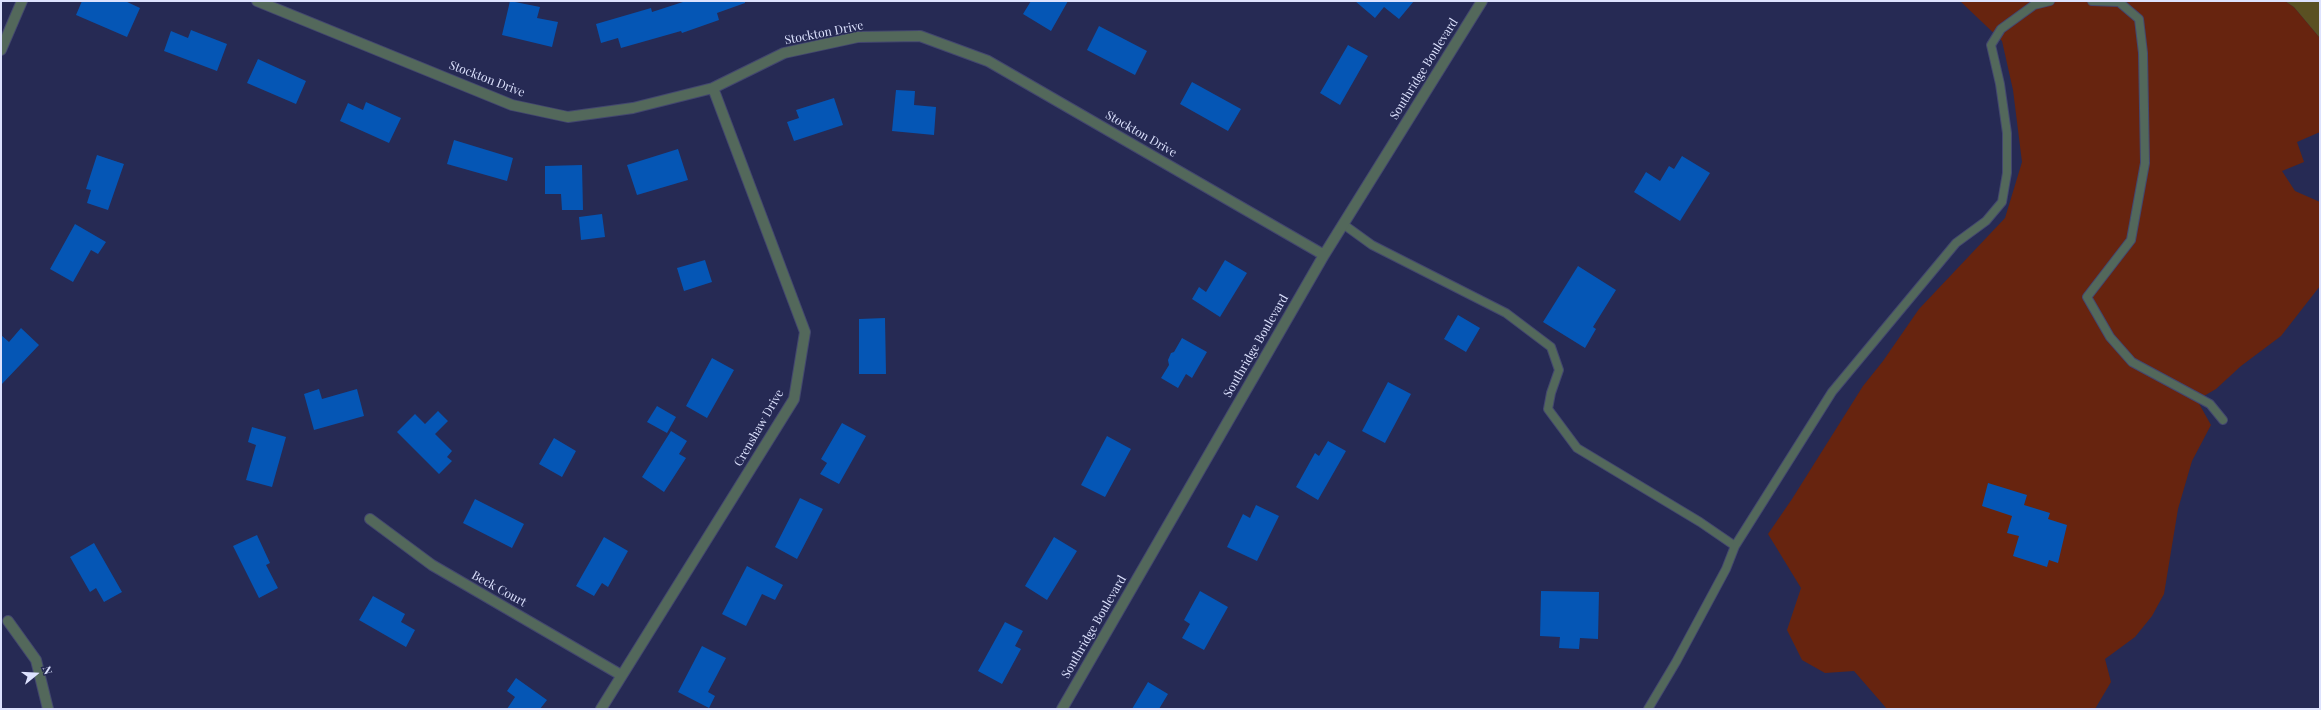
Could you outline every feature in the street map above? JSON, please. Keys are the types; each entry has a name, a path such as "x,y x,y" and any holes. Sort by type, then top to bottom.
{"street":[{"path":"1,50 22,1"},
{"name":"Stockton Drive","path":"257,1 512,105 568,117 633,108 713,88 784,53 858,37 920,36 988,61 1324,255"},
{"name":"Southridge Boulevard","path":"1062,709 1324,255 1482,1"},
{"name":"Crenshaw Drive","path":"601,709 794,399 805,332 713,88"},
{"name":"Beck Court","path":"370,519 432,565 621,675"},
{"path":"8,621 36,660 48,709"}],"lane":[{"path":"1648,709 1676,662 1722,576 1735,546 1832,392 1956,243 1986,221 2002,202 2007,173 2006,133 2000,84 1991,45 2002,29 2034,5 2050,1"},
{"path":"2092,1 2119,2 2139,19 2143,52 2145,163 2131,240 2087,297 2110,337 2132,362 2210,404 2223,420"},
{"path":"1343,224 1372,245 1506,313 1551,348 1560,370 1550,393 1548,409 1577,448 1700,522 1735,546"}],"shaded area":[{"path":"1960,1 2285,1 2294,7 2320,38 2320,132 2297,142 2304,162 2282,171 2295,191 2320,202 2320,286 2281,336 2241,366 2216,389 2197,400 2211,425 2192,461 2178,509 2164,594 2152,616 2135,637 2105,659 2111,682 2095,709 1887,709 1854,671 1825,673 1802,660 1787,630 1801,588 1768,534 1792,499 1863,386 1883,361 1919,309 2005,218 2022,162 2013,90 2002,41"},
{"path":"2285,1 2320,1 2320,38 2294,7"}],"building":[{"path":"82,1 125,1 140,8 127,37 76,15"},
{"path":"510,1 540,7 537,18 558,22 552,47 502,35"},
{"path":"686,1 745,1 745,3 717,13 719,20 682,33 681,31 621,48 618,38 601,43 596,24 651,8 652,12"},
{"path":"1031,1 1068,1 1051,31 1023,14"},
{"path":"1355,1 1414,1 1399,19 1384,7 1375,18"},
{"path":"1099,26 1147,51 1135,75 1087,50"},
{"path":"191,30 227,44 217,71 164,51 171,31 188,38"},
{"path":"1348,45 1368,56 1340,105 1320,93"},
{"path":"258,59 306,81 296,104 247,83"},
{"path":"1192,82 1241,109 1228,131 1180,104"},
{"path":"896,90 915,91 914,105 936,107 934,135 892,131"},
{"path":"834,98 843,125 794,141 787,122 799,118 796,110"},
{"path":"366,102 401,118 389,143 340,121 348,103 363,110"},
{"path":"454,140 513,158 507,181 447,164"},
{"path":"678,149 688,180 637,195 627,165"},
{"path":"97,155 124,164 108,210 87,203 91,190 86,189"},
{"path":"1682,156 1710,173 1680,221 1634,192 1646,172 1660,181 1669,166 1674,169"},
{"path":"582,165 583,210 562,210 561,194 545,194 545,166"},
{"path":"602,214 605,237 581,240 579,217"},
{"path":"75,224 106,242 98,254 91,250 73,282 50,269"},
{"path":"705,260 712,282 684,291 677,268"},
{"path":"1225,260 1247,273 1220,317 1192,299 1199,287 1206,292"},
{"path":"1578,266 1616,290 1593,327 1596,329 1585,348 1543,322"},
{"path":"1458,315 1480,328 1466,352 1444,339"},
{"path":"885,318 886,374 859,374 859,319"},
{"path":"21,328 39,345 1,385 1,335 9,342"},
{"path":"1182,338 1207,352 1192,378 1186,374 1178,388 1161,378 1169,365 1168,360 1171,353 1174,352"},
{"path":"712,358 734,370 707,418 686,406"},
{"path":"1388,382 1411,394 1385,443 1362,431"},
{"path":"319,389 322,399 357,389 364,416 314,430 304,394"},
{"path":"657,406 676,417 667,433 647,422"},
{"path":"438,411 448,421 435,434 452,451 447,457 452,461 439,474 397,432 415,414 425,424"},
{"path":"842,423 866,436 839,484 820,474 827,463 821,459"},
{"path":"252,427 286,437 272,487 246,480 256,445 248,442"},
{"path":"671,431 687,441 679,454 686,458 664,492 642,477"},
{"path":"1107,436 1131,449 1105,497 1081,485"},
{"path":"554,438 576,451 562,477 539,464"},
{"path":"1328,441 1346,451 1318,500 1296,487 1315,453 1319,456"},
{"path":"1988,483 2027,495 2024,505 2050,513 2048,519 2067,525 2058,563 2049,560 2047,567 2013,556 2019,536 2007,533 2012,516 1982,506"},
{"path":"800,498 823,509 797,559 775,547"},
{"path":"475,499 524,524 512,548 463,523"},
{"path":"1256,505 1279,516 1257,561 1227,547 1243,514 1250,518"},
{"path":"257,535 270,563 266,565 278,588 259,598 233,546"},
{"path":"604,537 628,551 608,587 602,583 594,596 576,586"},
{"path":"1054,537 1077,551 1047,600 1025,586"},
{"path":"94,543 122,592 104,602 96,588 90,592 70,557"},
{"path":"747,566 783,585 775,600 762,594 746,626 722,614"},
{"path":"1200,591 1228,607 1204,650 1182,638 1190,624 1184,620"},
{"path":"1541,591 1599,592 1598,639 1580,638 1579,649 1559,648 1560,637 1540,636"},
{"path":"373,596 405,614 401,622 415,630 406,647 359,620"},
{"path":"1005,622 1023,631 1015,646 1021,649 1002,684 978,671"},
{"path":"702,646 726,658 708,692 715,696 709,708 678,692"},
{"path":"516,678 547,700 540,709 507,709 515,697 507,691"},
{"path":"1148,682 1168,694 1159,709 1132,709"}]}
